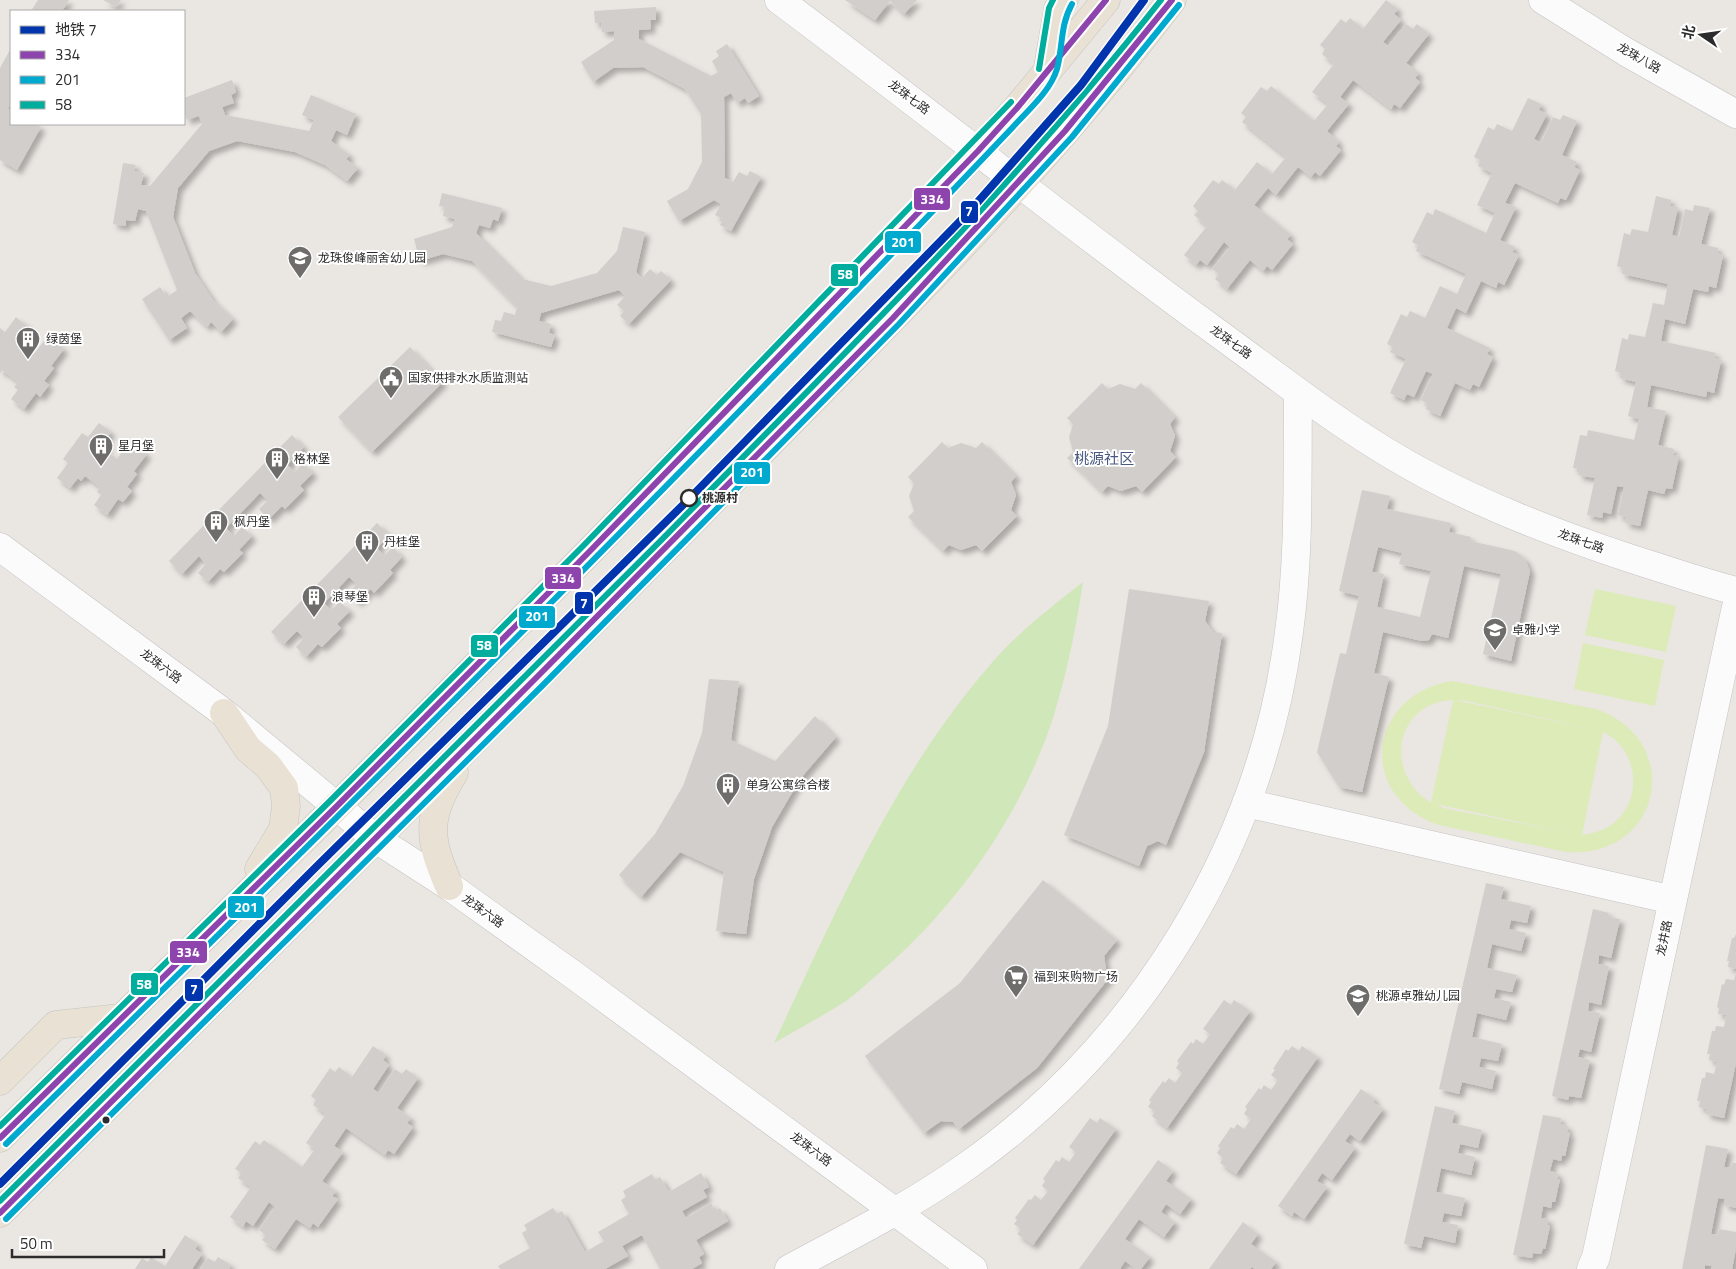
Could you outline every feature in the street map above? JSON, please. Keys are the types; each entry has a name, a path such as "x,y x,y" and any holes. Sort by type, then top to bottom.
{"main road":[{"path":"1048,70 1058,9 1064,0"},
{"path":"0,1138 337,806 590,551 978,151 1017,108 1106,0"},
{"path":"0,1213 480,737 902,309 1019,183 1118,72 1172,0"},
{"path":"224,713 248,750 268,766 284,788 286,806 283,829 240,902"},
{"path":"449,886 436,855 431,834 435,812 453,776 480,737"},
{"path":"0,1081 56,1025 120,1018"}],"street":[{"name":"龙珠七路","path":"779,0 978,151 1100,247 1340,422 1425,474 1505,514 1590,545 1708,584 1736,591"},
{"name":"龙珠八路","path":"1549,2 1626,52 1736,114"},
{"path":"789,1269 896,1212 945,1182 998,1144 1060,1089 1115,1029 1150,984 1186,929 1210,885 1246,803 1274,714 1289,633 1296,550 1298,392"},
{"name":"龙珠六路","path":"0,546 224,713 376,839 449,886 724,1084 973,1269"},
{"name":"龙井路","path":"1591,1269 1596,1257 1736,607"},
{"path":"1246,803 1673,900"}],"green space":[{"path":"1083,582 1071,650 1053,718 1023,790 983,858 934,920 878,974 846,1001 774,1043 820,944 869,846 924,752 956,707 1000,653 1034,621"},
{"path":"1595,589 1676,606 1666,652 1585,635"},
{"path":"1583,643 1664,660 1655,706 1574,689"},
{"path":"1452,681 1596,709 1624,725 1643,746 1651,770 1651,795 1641,818 1624,837 1599,849 1566,852 1439,825 1412,811 1394,793 1384,771 1382,748 1389,725 1402,705 1424,690","holes":["1453,700 1431,803 1416,790 1406,775 1402,758 1402,741 1408,726 1418,713 1433,704","1459,701 1466,701 1597,730","1603,732 1614,739 1623,749 1629,760 1633,785 1631,798 1626,810 1617,820 1601,830 1582,835","1436,804 1564,832 1443,808"]}],"building":[{"path":"38,0 69,0 63,10 32,10"},
{"path":"103,0 121,0 116,7"},
{"path":"845,0 917,0 904,14 890,1 875,20"},
{"path":"1386,0 1398,9 1394,14 1401,20 1383,42 1388,46 1406,24 1413,29 1417,24 1429,34 1406,63 1419,73 1415,78 1420,82 1400,108 1394,104 1391,109 1353,80 1340,97 1349,104 1327,131 1339,142 1336,146 1341,150 1320,176 1315,172 1311,177 1298,167 1276,195 1268,188 1254,205 1291,235 1287,239 1293,244 1272,270 1267,266 1263,271 1250,260 1227,289 1215,279 1219,274 1212,269 1230,247 1224,242 1207,265 1200,260 1196,265 1184,255 1207,226 1194,215 1198,211 1193,206 1213,180 1219,184 1222,180 1235,190 1257,162 1272,174 1286,157 1242,122 1246,117 1241,113 1261,87 1267,91 1271,86 1314,121 1328,104 1312,92 1334,64 1322,54 1325,49 1320,45 1341,19 1346,23 1350,18 1363,29"},
{"path":"656,7 656,20 650,20 651,29 639,30 639,39 711,76 718,72 712,61 719,56 716,51 727,44 759,96 748,103 745,98 737,103 731,93 724,97 725,178 733,182 739,172 747,176 750,171 761,177 731,231 720,225 723,219 715,215 721,204 714,200 679,221 667,201 688,189 702,162 701,114 685,89 643,67 613,68 593,82 581,62 614,40 614,31 602,32 601,23 595,23 594,11"},
{"path":"10,50 10,105 8,109 10,110 10,125 38,125 41,127 17,170 0,160 0,68"},
{"path":"232,80 236,92 231,95 234,103 222,107 225,115 309,131 314,120 302,115 311,95 356,114 347,135 336,130 331,141 350,155 346,159 358,168 347,181 325,165 295,152 237,141 209,151 178,188 173,217 195,273 213,300 233,319 221,332 211,322 207,327 190,311 181,318 187,328 169,340 142,299 160,287 167,297 177,290 146,211 138,209 135,221 126,220 126,226 113,224 123,163 136,165 134,171 144,173 141,185 150,186 202,124 199,116 187,120 185,98"},
{"path":"1528,98 1541,104 1539,110 1547,114 1534,139 1541,143 1553,117 1560,120 1563,115 1577,121 1562,155 1577,162 1574,167 1580,170 1566,200 1560,198 1558,203 1515,183 1505,203 1516,207 1500,240 1515,247 1512,252 1519,255 1504,285 1498,282 1496,288 1481,281 1466,313 1456,308 1447,328 1490,348 1487,354 1493,357 1479,387 1473,384 1470,390 1455,383 1440,416 1426,409 1428,404 1421,400 1433,374 1426,371 1414,397 1407,394 1404,400 1390,393 1406,359 1390,352 1393,347 1387,344 1401,314 1407,317 1410,311 1425,318 1440,286 1457,294 1466,274 1416,251 1418,245 1412,242 1427,212 1433,215 1435,209 1486,233 1495,213 1477,205 1492,173 1478,166 1480,160 1474,157 1488,127 1494,130 1497,124 1512,131"},
{"path":"442,193 502,208 498,221 493,219 490,228 479,225 476,233 522,279 551,286 597,273 617,251 623,227 645,232 636,272 642,278 650,269 657,275 661,271 671,280 629,324 620,316 624,311 617,305 625,296 619,290 541,313 539,321 551,324 549,333 555,335 551,347 492,332 495,320 501,321 504,312 515,315 517,307 472,261 443,254 420,261 414,239 452,227 455,219 443,216 445,207 439,206"},
{"path":"1656,196 1671,200 1670,206 1678,207 1672,235 1679,237 1685,209 1693,211 1694,205 1710,208 1701,244 1718,248 1717,253 1723,255 1716,288 1709,286 1708,292 1693,289 1685,324 1665,319 1661,341 1716,353 1714,358 1721,360 1714,393 1707,391 1706,397 1651,385 1647,407 1666,411 1658,445 1674,449 1673,455 1679,456 1672,489 1666,488 1664,494 1648,490 1640,526 1625,523 1626,517 1618,515 1624,487 1617,486 1611,514 1603,512 1602,518 1587,515 1595,478 1578,475 1580,469 1573,468 1580,435 1587,436 1588,430 1634,440 1639,419 1628,416 1636,382 1620,378 1621,373 1615,371 1622,338 1628,340 1629,334 1645,337 1653,303 1664,305 1668,284 1622,274 1623,268 1617,266 1624,233 1630,235 1632,229 1648,232"},
{"name":"绿茵堡","path":"16,317 28,327 21,336 25,340 22,344 34,354 44,341 47,344 51,339 64,349 51,366 54,368 44,381 49,385 40,397 36,393 24,409 11,399 18,390 14,387 18,382 2,370 0,374 0,328 5,332"},
{"name":"国家供排水水质监测站","path":"410,347 443,382 372,452 338,417"},
{"path":"1102,383 1108,389 1120,384 1135,389 1141,383 1175,417 1170,424 1175,436 1170,451 1176,457 1142,492 1136,486 1121,491 1108,486 1102,492 1067,458 1073,452 1069,437 1073,424 1067,418"},
{"name":"星月堡","path":"99,423 111,432 104,442 108,445 104,450 117,459 126,446 130,449 134,444 147,454 134,471 137,474 127,487 132,491 123,502 118,499 107,515 94,505 101,495 97,492 100,487 85,476 81,481 78,478 70,488 57,478 68,463 63,459 82,433 88,437"},
{"path":"292,435 304,447 287,465 295,472 303,463 313,473 300,486 304,490 285,509 282,506 269,519 259,509 268,500 260,493 226,528 234,536 242,527 252,536 239,550 243,553 224,572 220,569 208,582 198,573 206,564 199,556 182,574 169,561"},
{"path":"942,442 948,448 961,443 976,448 982,442 1016,476 1011,482 1016,495 1011,510 1017,516 982,551 976,545 961,550 949,545 943,551 908,517 914,511 909,496 914,483 908,477"},
{"path":"1362,490 1390,496 1387,509 1451,523 1449,532 1471,537 1470,541 1515,551 1525,559 1530,571 1511,661 1483,654 1501,574 1464,566 1448,638 1432,634 1429,640 1422,641 1383,632 1374,673 1389,677 1362,792 1339,787 1317,752 1340,653 1346,654 1359,596 1339,591","holes":["1378,547 1402,553 1399,564 1431,571 1420,617 1377,607 1384,574 1372,572"]},
{"path":"377,523 389,535 377,548 384,556 393,547 402,557 390,570 393,573 374,593 371,589 358,602 348,593 357,584 349,577 324,603 331,610 340,602 350,611 337,624 341,628 322,647 318,644 306,657 296,647 304,638 297,631 284,644 271,632"},
{"path":"1129,589 1209,601 1205,621 1213,632 1222,633 1204,752 1166,845 1158,841 1147,846 1139,866 1064,835 1108,726"},
{"name":"单身公寓综合楼","path":"709,679 739,681 731,740 775,761 815,716 836,737 800,779 772,827 754,879 746,934 716,931 724,872 680,852 641,897 619,875 655,834 683,786 702,733"},
{"name":"福到来购物广场","path":"1043,880 1117,940 1104,956 1106,969 1112,974 1037,1068 959,1129 953,1122 941,1121 924,1133 865,1056 960,983"},
{"path":"1486,883 1504,887 1501,899 1531,906 1527,923 1511,920 1509,929 1526,933 1521,951 1492,944 1487,968 1517,975 1512,992 1496,989 1494,998 1511,1002 1506,1020 1477,1013 1472,1037 1502,1044 1498,1061 1481,1058 1479,1067 1496,1071 1492,1089 1462,1082 1459,1094 1439,1089"},
{"path":"1593,909 1609,913 1608,917 1620,919 1611,958 1599,955 1598,964 1609,966 1601,1005 1589,1002 1588,1011 1600,1013 1591,1052 1580,1049 1578,1057 1590,1060 1581,1098 1569,1096 1568,1100 1552,1096"},
{"path":"1736,934 1736,969 1728,967 1729,961 1727,961 1732,938"},
{"path":"1736,973 1736,1063 1724,1118 1706,1114 1707,1109 1699,1107 1700,1101 1697,1101 1702,1078 1705,1078 1706,1072 1714,1074 1717,1062 1709,1060 1710,1054 1707,1054 1712,1031 1715,1031 1716,1026 1724,1027 1726,1015 1718,1014 1719,1008 1717,1007 1722,984 1724,985 1726,979 1734,980"},
{"path":"1224,1000 1231,1005 1234,1000 1250,1011 1167,1128 1152,1116 1155,1111 1148,1107 1151,1102 1149,1100 1163,1081 1165,1083 1169,1078 1175,1083 1182,1073 1176,1068 1179,1063 1177,1061 1191,1042 1193,1044 1196,1039 1203,1044 1210,1034 1203,1029"},
{"path":"373,1046 386,1055 383,1060 389,1065 373,1089 379,1093 395,1069 402,1074 406,1069 418,1078 397,1108 411,1118 407,1123 413,1127 394,1154 388,1150 385,1155 346,1128 334,1146 343,1152 322,1181 336,1191 332,1196 338,1199 318,1227 313,1223 310,1228 296,1219 275,1249 262,1240 266,1235 259,1230 275,1207 269,1202 253,1226 246,1221 243,1227 230,1217 251,1187 238,1178 241,1173 235,1169 255,1141 260,1145 264,1140 302,1167 315,1149 306,1143 326,1114 313,1105 316,1100 311,1096 330,1068 335,1072 339,1067 352,1077"},
{"path":"1292,1046 1299,1051 1302,1046 1318,1057 1236,1174 1220,1163 1223,1158 1217,1153 1220,1148 1218,1146 1231,1127 1234,1129 1237,1124 1244,1129 1251,1119 1244,1114 1247,1109 1245,1107 1259,1088 1261,1090 1264,1085 1271,1090 1278,1080 1271,1075 1275,1070 1273,1069 1286,1049 1288,1051"},
{"path":"1361,1089 1375,1099 1373,1102 1383,1109 1360,1141 1350,1134 1345,1141 1355,1148 1332,1180 1322,1173 1317,1181 1327,1187 1304,1219 1294,1212 1292,1216 1278,1206"},
{"path":"1435,1106 1455,1111 1452,1123 1482,1130 1478,1148 1460,1144 1458,1153 1475,1157 1471,1175 1441,1168 1436,1192 1465,1198 1461,1216 1444,1213 1442,1222 1458,1225 1455,1243 1424,1236 1421,1248 1404,1244"},
{"path":"1543,1115 1561,1118 1560,1124 1568,1126 1567,1132 1570,1133 1565,1156 1562,1155 1561,1161 1553,1159 1550,1171 1558,1173 1557,1179 1560,1179 1555,1202 1552,1202 1551,1208 1543,1206 1541,1218 1549,1219 1547,1225 1550,1226 1545,1249 1543,1248 1541,1254 1533,1253 1532,1258 1513,1255"},
{"path":"1090,1118 1097,1123 1100,1118 1116,1129 1033,1245 1017,1234 1021,1229 1014,1224 1017,1220 1015,1218 1029,1199 1031,1200 1035,1195 1041,1200 1048,1191 1042,1186 1045,1181 1043,1179 1056,1160 1059,1162 1062,1157 1069,1162 1076,1152 1069,1147"},
{"path":"1706,1145 1728,1149 1724,1167 1731,1168 1732,1163 1736,1163 1736,1208 1724,1205 1725,1199 1718,1198 1711,1234 1718,1235 1719,1229 1736,1232 1736,1249 1732,1269 1711,1269 1712,1266 1705,1265 1705,1269 1682,1269"},
{"path":"1158,1160 1173,1171 1166,1181 1191,1199 1180,1214 1166,1204 1161,1212 1175,1222 1164,1237 1139,1219 1125,1239 1150,1257 1141,1269 1136,1269 1125,1261 1120,1269 1079,1269"},
{"path":"701,1173 709,1187 703,1190 707,1197 682,1211 686,1218 711,1203 715,1211 720,1208 728,1221 696,1240 704,1254 699,1257 702,1263 692,1269 660,1269 642,1235 622,1246 628,1256 605,1269 500,1269 498,1266 530,1248 522,1233 527,1230 524,1225 553,1208 557,1214 562,1211 585,1252 604,1241 598,1232 629,1214 621,1200 626,1197 623,1191 652,1174 655,1180 660,1177 669,1192"},
{"path":"1243,1222 1258,1234 1251,1244 1276,1262 1271,1269 1255,1269 1252,1267 1250,1269 1209,1269"},
{"path":"185,1235 198,1244 195,1249 202,1254 192,1269 135,1269 142,1258 148,1262 151,1257 165,1266"},
{"path":"218,1257 231,1265 229,1269 200,1269 208,1258 215,1262"}],"metro line":[{"name":"7","path":"0,1184 313,870 689,499 968,213 1081,85 1144,0"}],"transit line":[{"name":"58","path":"1039,69 1049,8 1053,0"},
{"name":"334","path":"0,1138 337,806 590,551 978,151 1017,108 1106,0"},
{"name":"58","path":"0,1201 683,518 929,266 1048,136 1161,0"},
{"name":"334","path":"0,1213 536,678 893,318 1065,131 1172,0"},
{"name":"201","path":"6,1144 514,640 764,386 1031,108 1044,93 1054,77 1059,61 1065,20 1072,4"},
{"name":"201","path":"6,1219 543,685 899,324 1072,137 1179,5"},
{"name":"58","path":"0,1126 331,800 584,545 1011,102"}],"place":[{"name":"龙珠俊峰丽舍幼儿园","path":"300,279"},
{"name":"绿茵堡","path":"28,360"},
{"name":"国家供排水水质监测站","path":"391,399"},
{"name":"星月堡","path":"101,467"},
{"name":"格林堡","path":"277,480"},
{"name":"桃源村","path":"689,498"},
{"name":"枫丹堡","path":"216,543"},
{"name":"丹桂堡","path":"367,563"},
{"name":"浪琴堡","path":"314,618"},
{"name":"卓雅小学","path":"1495,651"},
{"name":"单身公寓综合楼","path":"728,806"},
{"name":"福到来购物广场","path":"1016,998"},
{"name":"桃源卓雅幼儿园","path":"1358,1017"}],"district":[{"name":"桃源社区","path":"1104,459"}]}
